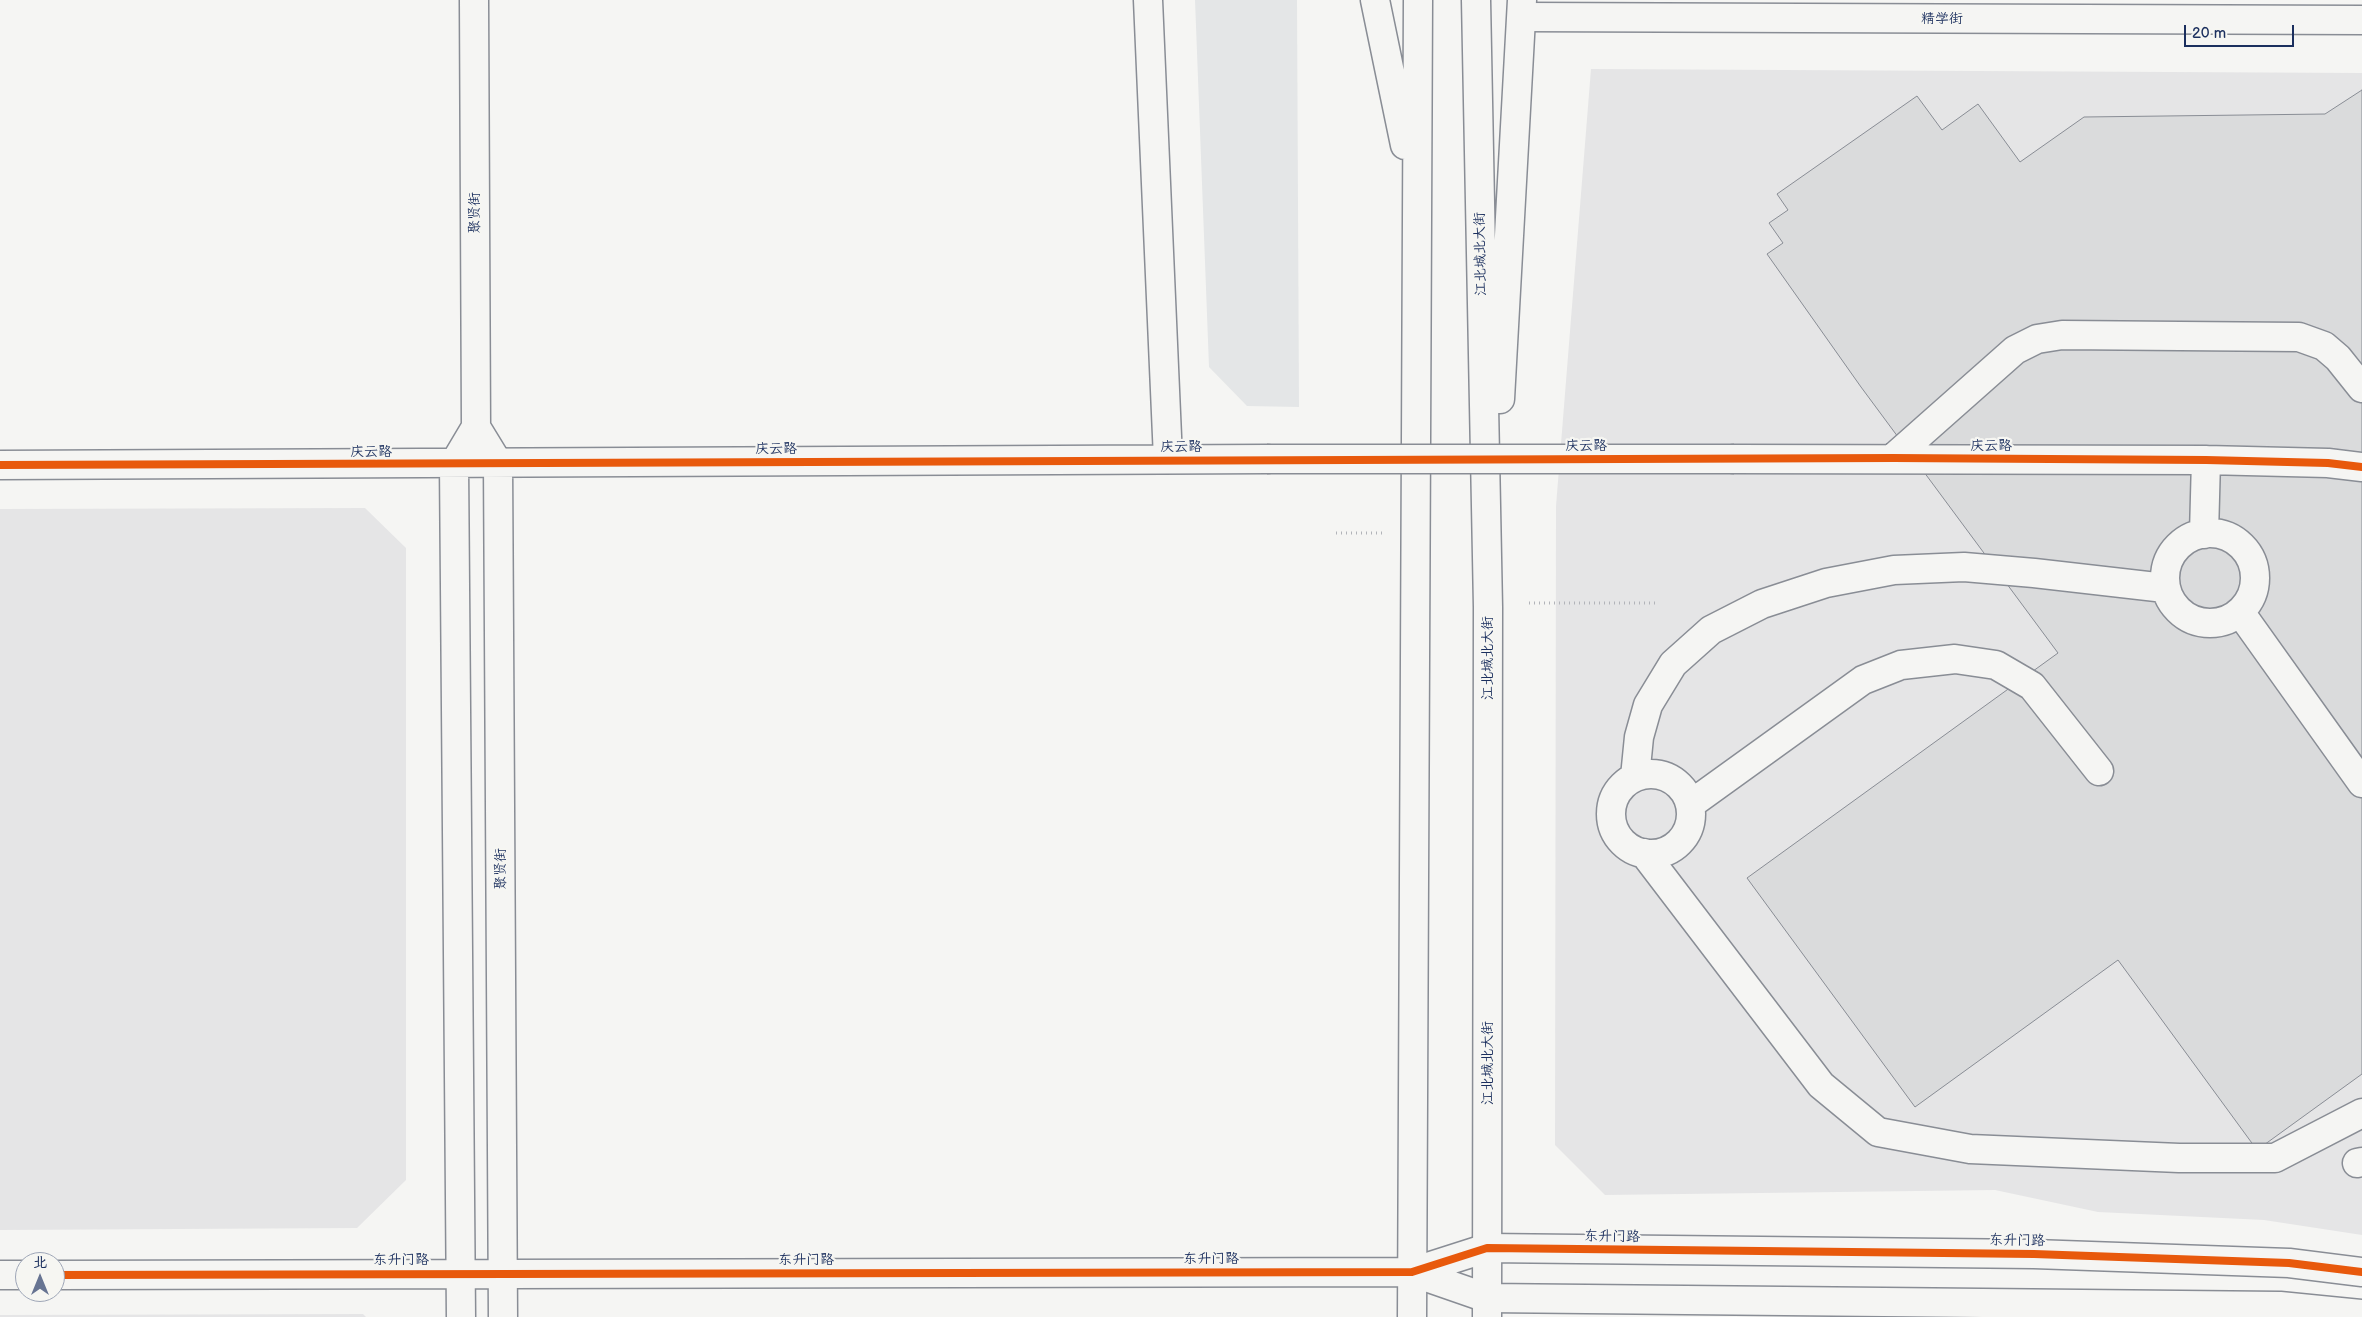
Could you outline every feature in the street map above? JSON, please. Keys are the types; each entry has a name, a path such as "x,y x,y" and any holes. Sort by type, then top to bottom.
{"street":[{"name":"聚贤街","path":"474,0 476,427"},
{"path":"1148,0 1168,459"},
{"path":"1375,0 1416,197"},
{"path":"1412,1317 1418,0"},
{"name":"江北城北大街","path":"1476,0 1488,607 1487,1307"},
{"path":"1488,607 1522,8"},
{"name":"精学街","path":"1522,8 2362,20"},
{"path":"1893,458 2015,350 2037,339 2062,335 2299,337 2324,346 2338,358 2362,388"},
{"path":"460,1317 454,464 476,427 498,463"},
{"name":"庆云路","path":"0,465 1168,459 1893,458 2206,460 2328,463 2362,467"},
{"path":"2204,534 2206,460"},
{"name":"聚贤街","path":"498,463 503,1317"},
{"path":"2204,534 2218,534 2232,539 2243,548 2251,560 2255,574 2254,588 2249,601 2240,612 2226,620 2212,624 2196,621 2182,614 2171,603 2164,573 2169,558 2178,546 2190,538 2204,534"},
{"path":"1635,777 1639,737 1648,704 1673,664 1711,630 1762,604 1826,583 1894,570 1964,568 2034,573 2166,588"},
{"path":"2240,612 2362,783"},
{"path":"1691,804 1863,680 1901,665 1955,659 1996,665 2032,686 2099,771"},
{"path":"1648,774 1662,776 1675,782 1684,791 1691,804 1692,817 1688,830 1680,842 1670,850 1656,854 1632,849 1622,842 1615,830 1612,806 1617,794 1624,785 1635,777 1648,774"},
{"path":"1644,853 1821,1085 1878,1132 1970,1149 2179,1158 2275,1158 2362,1113"},
{"name":"东升门路","path":"65,1275 461,1272 1412,1272 1487,1248 2034,1254 2289,1263 2362,1272"},
{"name":"东升门路","path":"1412,1272 1487,1307 2280,1306 2362,1314"},
{"path":"0,1275 15,1275"}],"path":[{"path":"1336,533 1416,533"},
{"path":"1529,603 1659,603"}],"shaded area":[{"path":"1195,0 1297,0 1299,407 1247,406 1209,367"},
{"path":"1591,69 2362,73 2362,1235 2264,1220 2098,1212 1995,1190 1605,1195 1555,1145 1556,506"},
{"path":"365,508 406,548 406,1180 357,1228 0,1230 0,509"},
{"path":"363,1314 366,1317 0,1317 0,1315"}],"building":[{"path":"2362,90 2362,1074 2257,1150 2118,960 1915,1107 1747,878 2058,653 1861,387 1767,254 1783,243 1769,223 1788,210 1777,194 1917,96 1942,130 1978,104 2020,162 2084,117 2325,114"}],"cycle path":[{"path":"0,465 1893,458 2206,460 2328,463 2362,467"},
{"path":"65,1275 1412,1272 1487,1248 2034,1254 2289,1263 2362,1272"}]}
